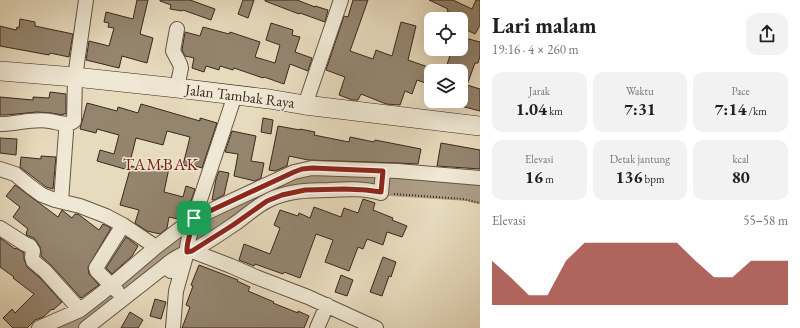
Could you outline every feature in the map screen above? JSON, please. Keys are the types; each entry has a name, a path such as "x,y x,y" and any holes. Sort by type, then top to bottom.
{"street":[{"path":"0,124 48,120 68,124 74,121 75,77 86,0"},
{"path":"305,105 342,0"},
{"path":"177,29 173,51 180,64 177,88"},
{"name":"Jalan Tambak Raya","path":"0,71 177,88 480,126"},
{"path":"172,328 176,291 188,250 194,220 235,95"},
{"path":"61,201 66,132"},
{"path":"86,328 156,247 194,220 212,210 294,172 312,168 480,178"},
{"path":"0,169 14,174 42,195 80,206 106,216 123,225 156,247"},
{"path":"39,328 118,292 165,266 188,250 233,225 267,201 282,195 305,190 344,189 381,191 383,172"},
{"path":"118,292 97,271 96,268 123,225"},
{"path":"0,228 30,246 33,251 33,261 45,271 80,310"},
{"path":"188,250 327,305 376,328"},
{"path":"165,266 171,272 176,291"},
{"path":"317,328 327,305"}],"path":[{"path":"381,191 464,199 480,202"}],"building":[{"path":"137,0 148,0 140,34 153,38 147,63 122,56 119,68 86,60 89,41 109,46 114,28 108,27 109,23 104,22 106,12 133,19"},
{"path":"160,0 190,0 215,9 211,20 183,10 170,9 171,5"},
{"path":"243,0 254,0 248,18 238,14"},
{"path":"265,0 297,0 328,10 325,22 300,13 299,14"},
{"path":"353,0 368,0 350,51 373,59 376,50 392,56 401,22 416,26 408,60 424,66 424,82 417,80 412,94 405,91 400,105 386,104 361,94 358,100 352,100 339,95 345,77 326,70 344,16 348,17"},
{"path":"429,0 453,0 472,9 476,0 480,0 480,25 475,34 468,30 468,12 449,12 447,11 448,9"},
{"path":"20,19 35,22 35,26 73,34 69,57 0,46 0,26 16,30 17,27 19,28"},
{"path":"271,23 293,30 292,35 300,37 295,52 312,58 308,71 290,64 284,84 234,68 233,70 220,66 219,70 206,66 204,72 192,68 194,58 185,56 182,50 185,32 200,36 203,27 229,34 230,32 260,42 255,57 275,63 280,45 266,40"},
{"path":"468,39 480,42 480,56 478,63 475,63 468,82 468,64 447,64 450,56 468,56"},
{"path":"468,85 480,89 480,111 468,108"},
{"path":"50,92 66,94 66,114 63,115 37,112 0,115 0,97 33,100 33,97 49,98"},
{"path":"87,103 117,111 118,107 138,113 141,104 200,121 200,118 217,123 202,168 192,165 191,167 183,165 190,137 167,131 163,145 136,138 128,170 97,161 100,150 114,154 119,135 97,129 96,133 80,129"},
{"path":"263,118 273,120 271,134 261,132"},
{"path":"278,126 315,132 314,135 349,142 350,137 374,142 375,140 421,149 418,164 308,160 289,156 287,166 275,171 269,170"},
{"path":"232,131 256,136 251,161 264,163 261,178 255,181 234,176 238,154 225,152"},
{"path":"0,138 17,139 16,155 0,153"},
{"path":"441,143 480,150 480,169 437,166"},
{"path":"41,156 56,157 53,189 46,187 20,167 21,157 41,159"},
{"path":"149,163 169,168 164,192 183,197 186,186 195,189 186,213 178,219 169,217 167,228 160,234 147,231 135,223 139,210 120,205 131,166 147,171"},
{"path":"219,171 229,173 224,195 212,200 216,179"},
{"path":"15,185 58,217 62,210 72,218 75,214 78,214 99,230 103,224 111,228 88,267 89,274 99,285 81,298 41,256 40,247 37,242 34,238 26,235 28,229 13,217 20,207 6,196"},
{"path":"363,199 375,203 373,210 393,218 392,220 407,226 402,237 387,232 383,245 367,239 363,249 358,247 349,271 325,262 333,240 316,234 300,278 284,272 283,274 255,264 254,266 239,260 244,244 270,254 280,228 274,225 280,210 298,216 299,213 310,218 314,207 341,217 344,208 358,213"},
{"path":"126,237 138,246 132,256 112,274 106,268"},
{"path":"0,238 15,249 16,248 24,253 24,259 27,267 39,277 62,302 43,317 35,320 27,328 13,328 3,318 12,309 15,313 34,294 0,267"},
{"path":"383,257 396,262 382,296 370,292"},
{"path":"199,265 238,280 237,281 250,287 248,291 274,302 273,303 309,316 304,328 182,328 190,307 186,305 193,286 191,285"},
{"path":"341,275 353,280 347,296 335,292"},
{"path":"155,299 166,302 161,319 150,316"},
{"path":"130,312 143,320 138,328 121,328"}],"waterway":[{"path":"69,328 126,284 174,250 253,200 293,182 338,180 468,190 480,193"}],"district":[{"name":"TAMBAK","path":"161,164"}],"route":[{"path":"312,168 383,171 381,192 344,189 305,190 282,195 267,201 233,225 192,251 187,252 186,246 194,218 302,169 312,168"}]}
